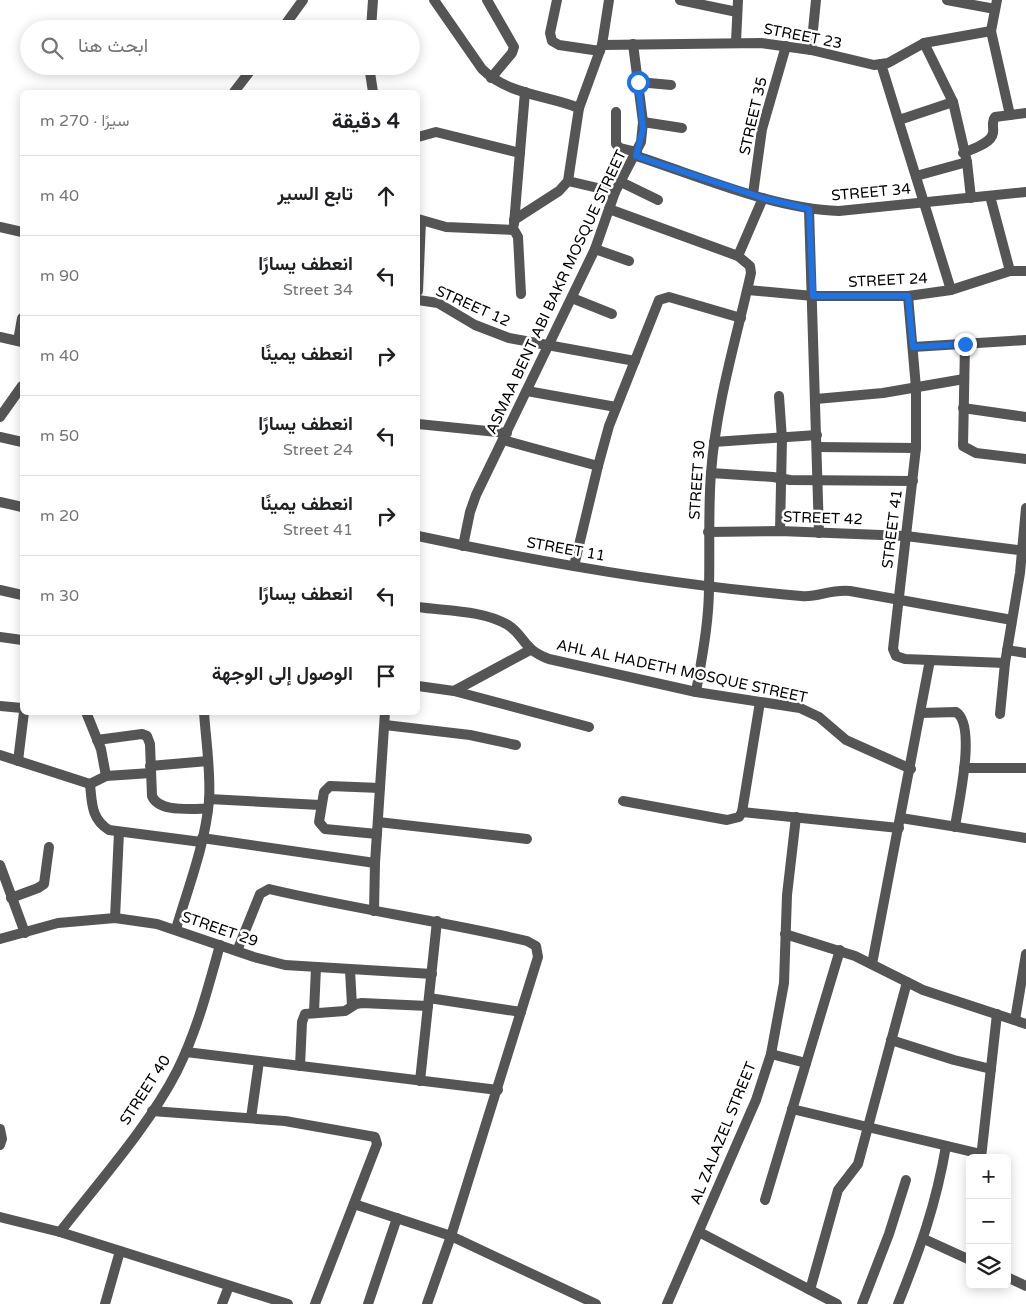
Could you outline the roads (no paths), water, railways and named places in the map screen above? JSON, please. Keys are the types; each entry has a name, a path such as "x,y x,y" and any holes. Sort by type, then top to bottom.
{"street":[{"path":"372,20 373,0"},
{"path":"434,0 482,70 491,78 507,88 559,100 579,108"},
{"path":"487,0 514,47 512,53 491,78"},
{"name":"STREET 23","path":"557,0 550,33 552,41 559,45 600,48 632,44 736,42 811,50 866,65 881,64 894,60 924,43 991,31"},
{"path":"420,220 446,226 514,225 559,191 568,180 579,108 600,48 609,0"},
{"path":"680,0 705,2 737,12"},
{"path":"736,42 738,0"},
{"path":"811,50 816,0"},
{"path":"947,0 996,5 991,31 1010,115"},
{"path":"288,20 300,1"},
{"path":"924,43 954,102 971,198"},
{"name":"ASMAA BENT ABI BAKR MOSQUE STREET","path":"463,546 470,512 595,249 615,192 636,154 643,122 632,44"},
{"name":"STREET 35","path":"738,256 758,196 762,130 786,46"},
{"path":"881,64 925,202 950,290"},
{"path":"236,90 247,75"},
{"path":"370,75 373,90"},
{"path":"638,82 671,85"},
{"path":"521,294 518,237 514,225 525,92"},
{"path":"899,120 954,102"},
{"name":"STREET 34","path":"616,112 616,144 620,148 758,196 809,209 838,211 1026,192"},
{"path":"916,176 965,157 989,141 993,132 992,121 995,117 1026,113"},
{"path":"643,122 682,128"},
{"path":"420,136 436,132 520,153"},
{"path":"568,180 615,192"},
{"path":"621,182 658,200"},
{"path":"990,196 1010,271"},
{"path":"609,209 738,256"},
{"path":"809,209 819,533"},
{"path":"0,227 20,232"},
{"path":"595,249 629,261"},
{"name":"STREET 30","path":"696,692 703,653 709,587 710,473 714,442 725,379 752,273 750,266 738,256"},
{"name":"STREET 24","path":"748,290 813,296 908,296 950,290 1010,271 1026,271"},
{"name":"STREET 41","path":"908,296 916,388 916,448 898,600 894,652 905,659 1005,663"},
{"path":"574,566 598,466 616,407 657,304 662,298 669,297 741,318"},
{"path":"572,298 612,314"},
{"name":"STREET 12","path":"420,300 438,304 474,325 497,335 635,361"},
{"path":"0,337 20,341"},
{"path":"913,347 1026,340"},
{"path":"965,344 962,441 966,450 976,454 1026,459"},
{"path":"816,399 850,397 916,388 964,378"},
{"path":"527,390 616,407"},
{"path":"0,417 20,391"},
{"path":"779,396 782,439 780,531"},
{"path":"963,408 1026,416"},
{"path":"420,424 505,437 598,466"},
{"path":"714,442 816,436"},
{"path":"0,437 20,442"},
{"path":"817,447 916,448"},
{"path":"710,473 818,481 913,480"},
{"path":"0,502 20,507"},
{"path":"1000,714 1012,620 1021,602 1026,508"},
{"name":"STREET 42","path":"708,532 780,531 906,536 1024,551"},
{"name":"STREET 11","path":"420,536 574,566 709,587 804,596 841,590 1012,620"},
{"path":"0,590 20,595"},
{"name":"AHL AL HADETH MOSQUE STREET","path":"420,607 487,616 500,621 511,627 530,650 549,659 696,692 791,706 810,712 846,740 911,769"},
{"path":"0,637 20,640"},
{"path":"454,691 530,650"},
{"path":"1007,650 1026,653"},
{"path":"872,964 911,769 930,660"},
{"path":"420,686 454,691 589,727"},
{"path":"623,801 734,820 742,812 760,702"},
{"path":"0,706 20,708"},
{"path":"921,713 952,712 959,714 965,729 964,768 955,827"},
{"path":"18,761 24,715"},
{"path":"87,715 104,758 106,776"},
{"path":"176,929 202,840 208,804 208,761 204,715"},
{"path":"374,911 375,862 385,715"},
{"path":"384,725 470,734 516,745"},
{"path":"97,740 142,734 147,736 152,796 158,804 320,806"},
{"path":"0,755 90,784 106,776 208,761"},
{"path":"964,768 1026,768"},
{"path":"90,784 93,811 96,819 109,830 375,862"},
{"path":"377,834 325,829 319,822 320,806 324,792 330,786 380,788"},
{"path":"742,812 955,827 1026,838"},
{"name":"AL ZALAZEL STREET","path":"668,1304 756,1100 771,1054 781,1007 787,895 796,817"},
{"path":"378,822 527,839"},
{"path":"115,918 119,832"},
{"path":"11,898 44,884 49,847"},
{"path":"0,865 25,933"},
{"path":"237,951 260,894 266,889 437,922 533,943 538,951 538,958 498,1090 427,1304"},
{"name":"STREET 29","path":"0,939 77,920 115,918 143,921 176,929 269,962 316,968 432,974"},
{"path":"420,1081 437,922"},
{"path":"785,934 840,950 906,982 1026,1024"},
{"name":"STREET 40","path":"60,1232 152,1111 186,1052 202,1008 220,945"},
{"path":"766,1200 840,950"},
{"path":"1015,1020 1026,954"},
{"path":"314,1012 316,968"},
{"path":"350,970 352,1006"},
{"path":"810,1290 838,1190 858,1164 866,1127 906,982"},
{"path":"300,1066 303,1017 314,1012 345,1011 352,1006 362,1003 429,1002 521,1012"},
{"path":"981,1154 997,1014"},
{"path":"891,1040 954,1060 991,1069"},
{"path":"186,1052 498,1090"},
{"path":"771,1054 806,1063"},
{"path":"251,1118 259,1061"},
{"path":"792,1109 974,1154"},
{"path":"152,1111 302,1123 375,1136 377,1144 315,1304"},
{"path":"0,1129 2,1139 0,1146"},
{"path":"898,1304 924,1239 937,1193 946,1146"},
{"path":"862,1304 889,1234 906,1180"},
{"path":"354,1204 451,1236 596,1304"},
{"path":"0,1217 60,1232 288,1304"},
{"path":"368,1304 397,1218"},
{"path":"699,1232 837,1304"},
{"path":"924,1239 966,1258"},
{"path":"105,1304 120,1251"},
{"path":"1011,1279 1026,1286"},
{"path":"222,1304 229,1286"}]}
